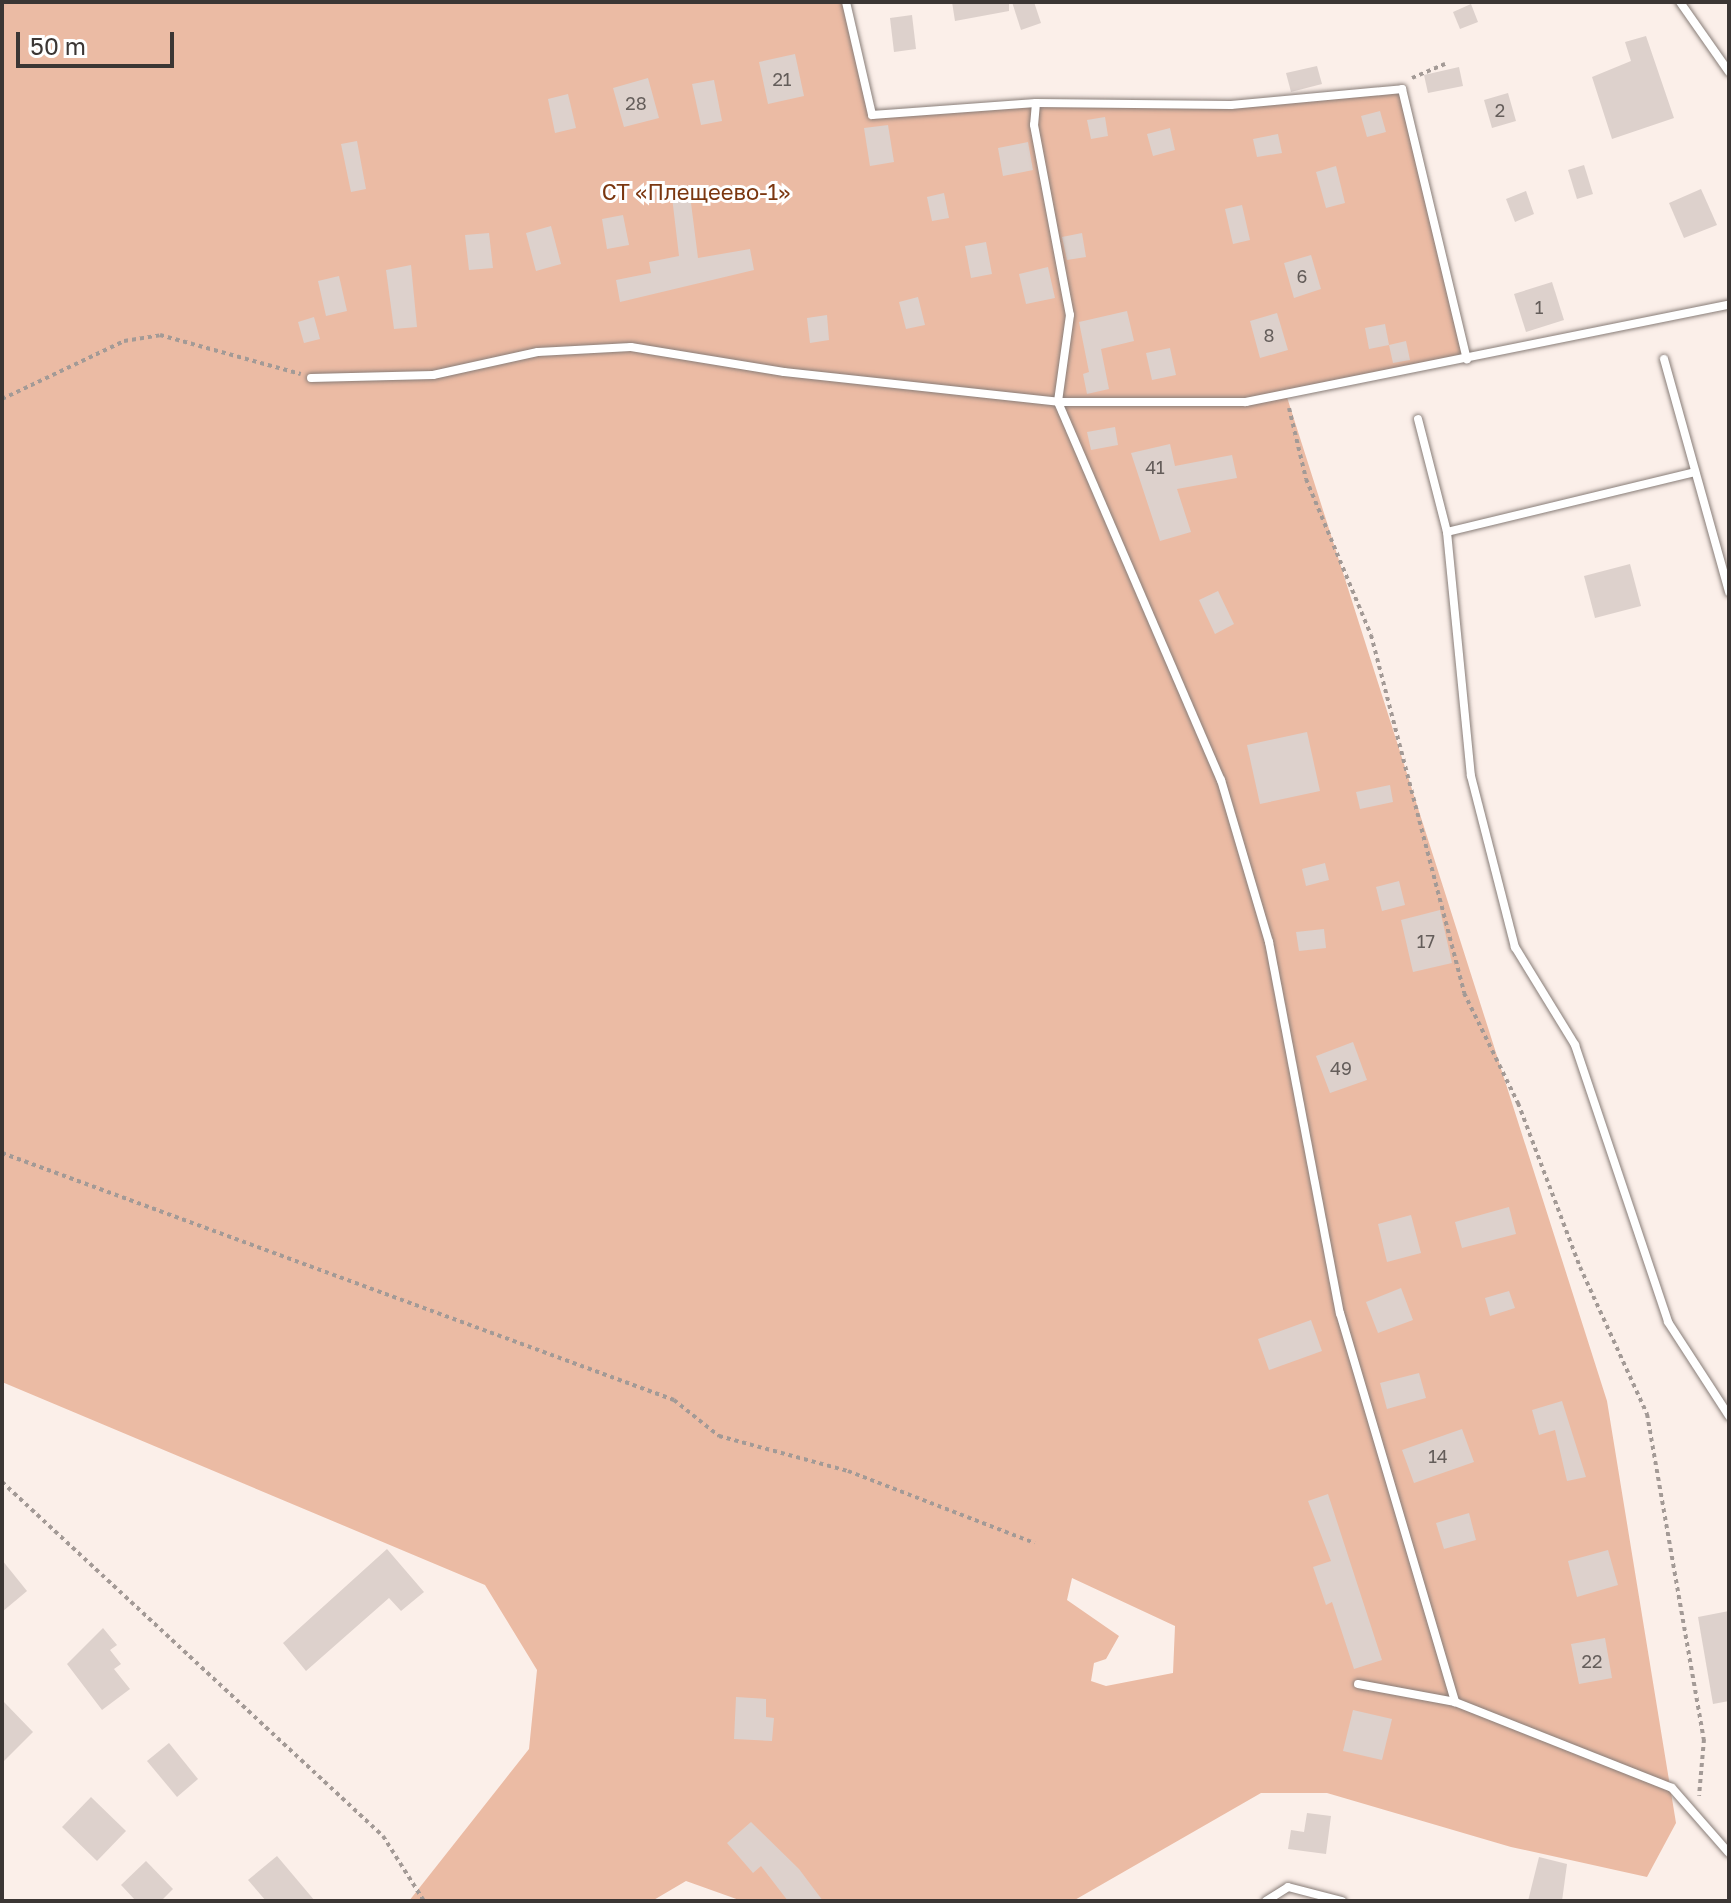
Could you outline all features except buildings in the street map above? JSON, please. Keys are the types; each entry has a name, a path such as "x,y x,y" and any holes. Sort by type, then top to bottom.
{"lane":[{"path":"846,2 872,115 1036,103 1231,105 1402,89 1467,359"},
{"path":"1680,2 1729,72"},
{"path":"1036,103 1034,125 1070,315 1058,402 1221,780 1269,942 1340,1313 1455,1702"},
{"path":"311,378 433,375 538,352 631,347 784,372 1058,402 1246,402 1729,305"},
{"path":"1664,359 1729,592"},
{"path":"1418,419 1447,532 1471,776 1515,947 1575,1045 1668,1322 1729,1416"},
{"path":"1447,532 1695,472"},
{"path":"1358,1684 1455,1702 1672,1788 1729,1853"},
{"path":"1266,1901 1288,1887 1342,1901"}],"path":[{"path":"1402,89 1414,76 1445,64"},
{"path":"2,399 124,341 160,335 311,378"},
{"path":"1285,394 1306,479 1371,635 1464,993 1518,1103 1580,1267 1647,1414 1704,1739 1698,1817"},
{"path":"2,1153 674,1400 719,1436 848,1471 1035,1543"},
{"path":"2,1482 383,1836 424,1901"}],"green space":[{"name":"СТ «Плещеево-1»","path":"2,2 846,2 872,114 1036,103 1231,105 1402,89 1467,359 1286,394 1607,1401 1676,1823 1647,1877 1511,1847 1327,1793 1261,1793 1073,1901 742,1901 686,1881 652,1901 409,1901 529,1749 537,1670 485,1585 2,1382","holes":["1072,1578 1175,1626 1173,1673 1106,1686 1091,1681 1094,1663 1106,1659 1119,1636 1067,1600"]}]}
